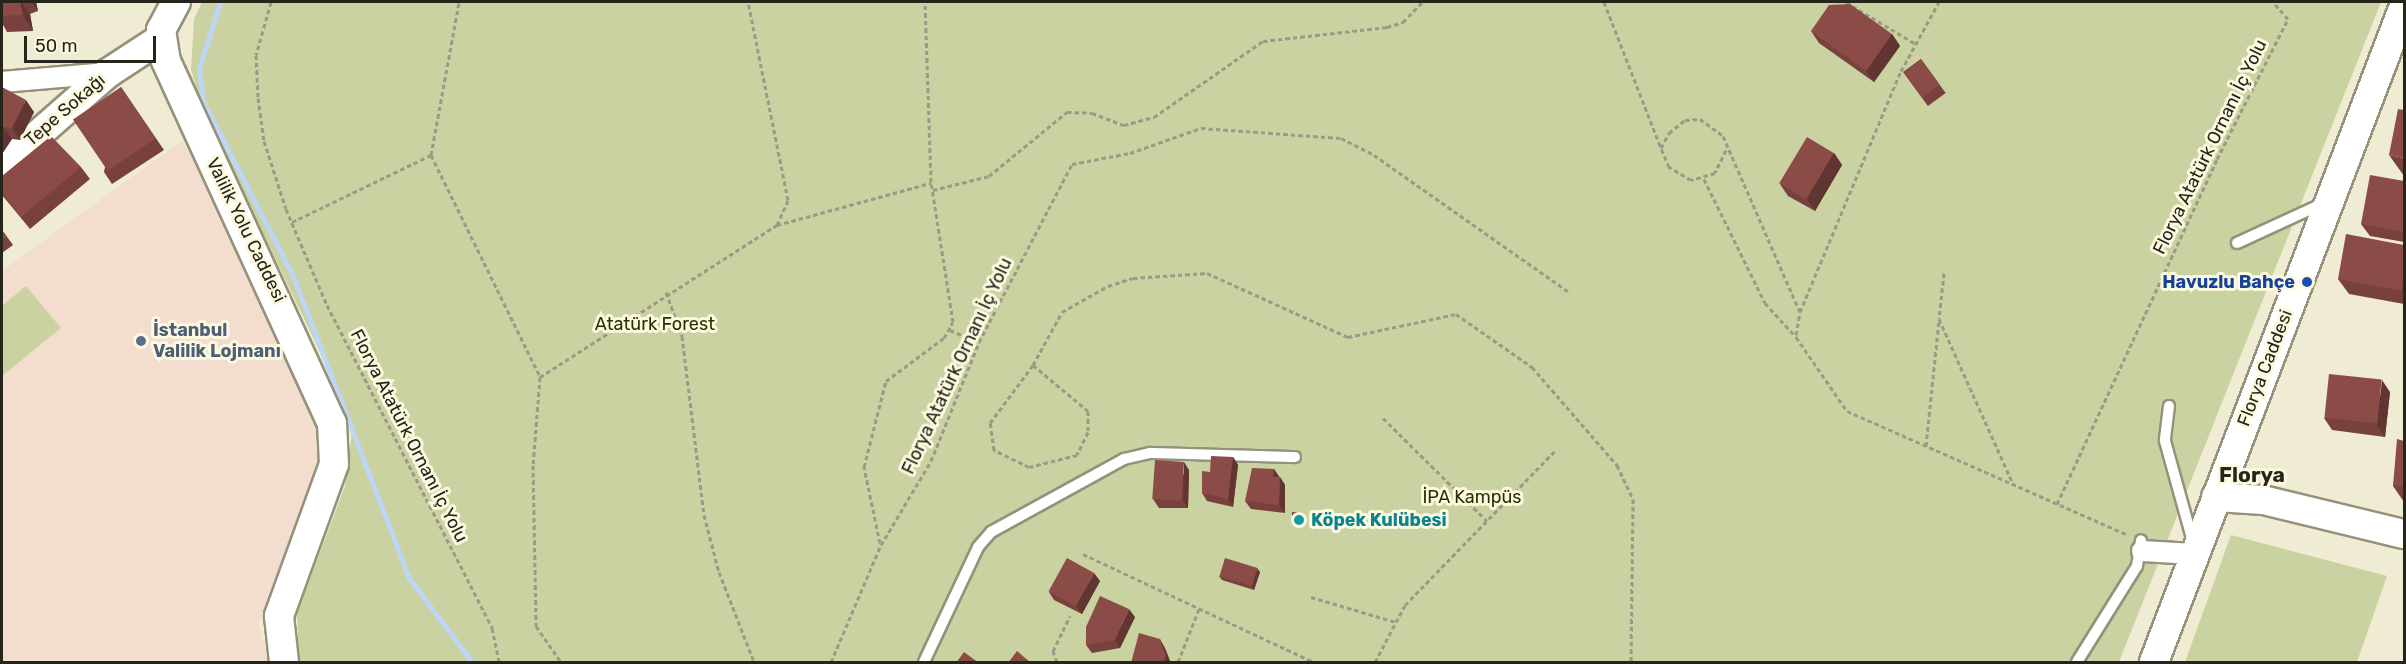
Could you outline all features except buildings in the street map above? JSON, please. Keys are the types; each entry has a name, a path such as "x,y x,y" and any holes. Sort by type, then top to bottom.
{"main road":[{"path":"160,39 176,2"},
{"name":"Florya Caddesi","path":"2154,663 2404,6"},
{"name":"Tepe Sokağı","path":"2,166 108,73 160,39"},
{"name":"Valilik Yolu Caddesi","path":"160,39 332,423 334,464 279,616 284,663"},
{"path":"2263,500 2271,495 2404,525"},
{"path":"2216,497 2263,500 2404,534"}],"street":[{"path":"2,82 108,73"},
{"path":"2142,546 2195,552"}],"lane":[{"path":"2237,243 2329,200"},
{"path":"2169,406 2165,441 2195,552"},
{"path":"924,663 978,547 1001,526 1124,459 1150,453 1295,457"},
{"path":"2077,663 2142,546"}],"path":[{"name":"Florya Atatürk Ornanı İç Yolu","path":"271,2 256,55 258,98 264,141 292,222 327,305 492,628 499,663"},
{"path":"459,2 431,155 540,377 533,465 536,626 561,663"},
{"path":"748,2 788,200 777,225"},
{"name":"Florya Atatürk Ornanı İç Yolu","path":"881,545 864,467 886,381 950,330 952,311 932,182 925,2"},
{"path":"933,190 989,176 1067,112 1092,112 1124,125 1154,117 1263,41 1387,27 1403,22 1422,2"},
{"path":"1604,2 1661,148 1679,176 1704,179 1716,173 1726,150"},
{"path":"1846,2 1916,44"},
{"path":"1796,337 1800,312 1916,44 1939,2"},
{"name":"Florya Atatürk Ornanı İç Yolu","path":"2057,504 2217,159 2288,19 2273,2"},
{"path":"1661,148 1676,125 1700,119 1723,136 1726,150 1800,312"},
{"name":"Florya Atatürk Ornanı İç Yolu","path":"831,663 881,545 932,460 979,342 1072,164 1137,151 1201,128 1341,138 1374,155 1570,293"},
{"path":"292,222 431,155"},
{"path":"1704,179 1765,303 1796,337 1846,411 2057,504 2142,546"},
{"path":"540,377 666,292 777,225 932,182"},
{"path":"1033,365 1088,411 1088,432 1077,455 1060,464 1029,467 1011,461 994,450 988,439 1000,407 1033,365 1069,306 1133,278 1190,273 1222,277 1342,336 1365,336 1434,314 1456,314 1532,367 1617,465 1633,499 1631,663"},
{"path":"1926,446 1944,273"},
{"path":"666,292 682,336 704,515 719,572 754,663"},
{"path":"1939,319 2014,485"},
{"path":"950,330 979,342"},
{"path":"1383,418 1487,521"},
{"path":"1375,663 1405,605 1555,451"},
{"path":"1083,554 1314,663"},
{"path":"1311,597 1396,622"},
{"path":"1178,663 1199,609"},
{"path":"1057,663 1053,651 1070,616"}],"shaded area":[{"name":"İstanbul Valilik Lojmanı","path":"183,140 314,411 321,441 313,485 258,625 271,662 2,662 2,271"}],"green space":[{"name":"Atatürk Forest","path":"202,2 2381,2 2119,662 299,662 297,614 345,486 352,432 320,352 201,104 191,69 194,19"},
{"path":"26,286 61,328 2,376 2,306"},
{"path":"2231,535 2387,576 2357,662 2185,662"}],"waterway":[{"path":"220,2 199,69 203,101 293,276 409,578 472,662"}],"place":[{"name":"Havuzlu Bahçe","path":"2307,282"},
{"name":"İstanbul Valilik Lojmanı","path":"141,341"},
{"name":"Köpek Kulübesi","path":"1299,520"}],"district":[{"name":"Florya","path":"2252,475"}],"park label":[{"name":"İPA Kampüs","path":"1472,497"}]}
